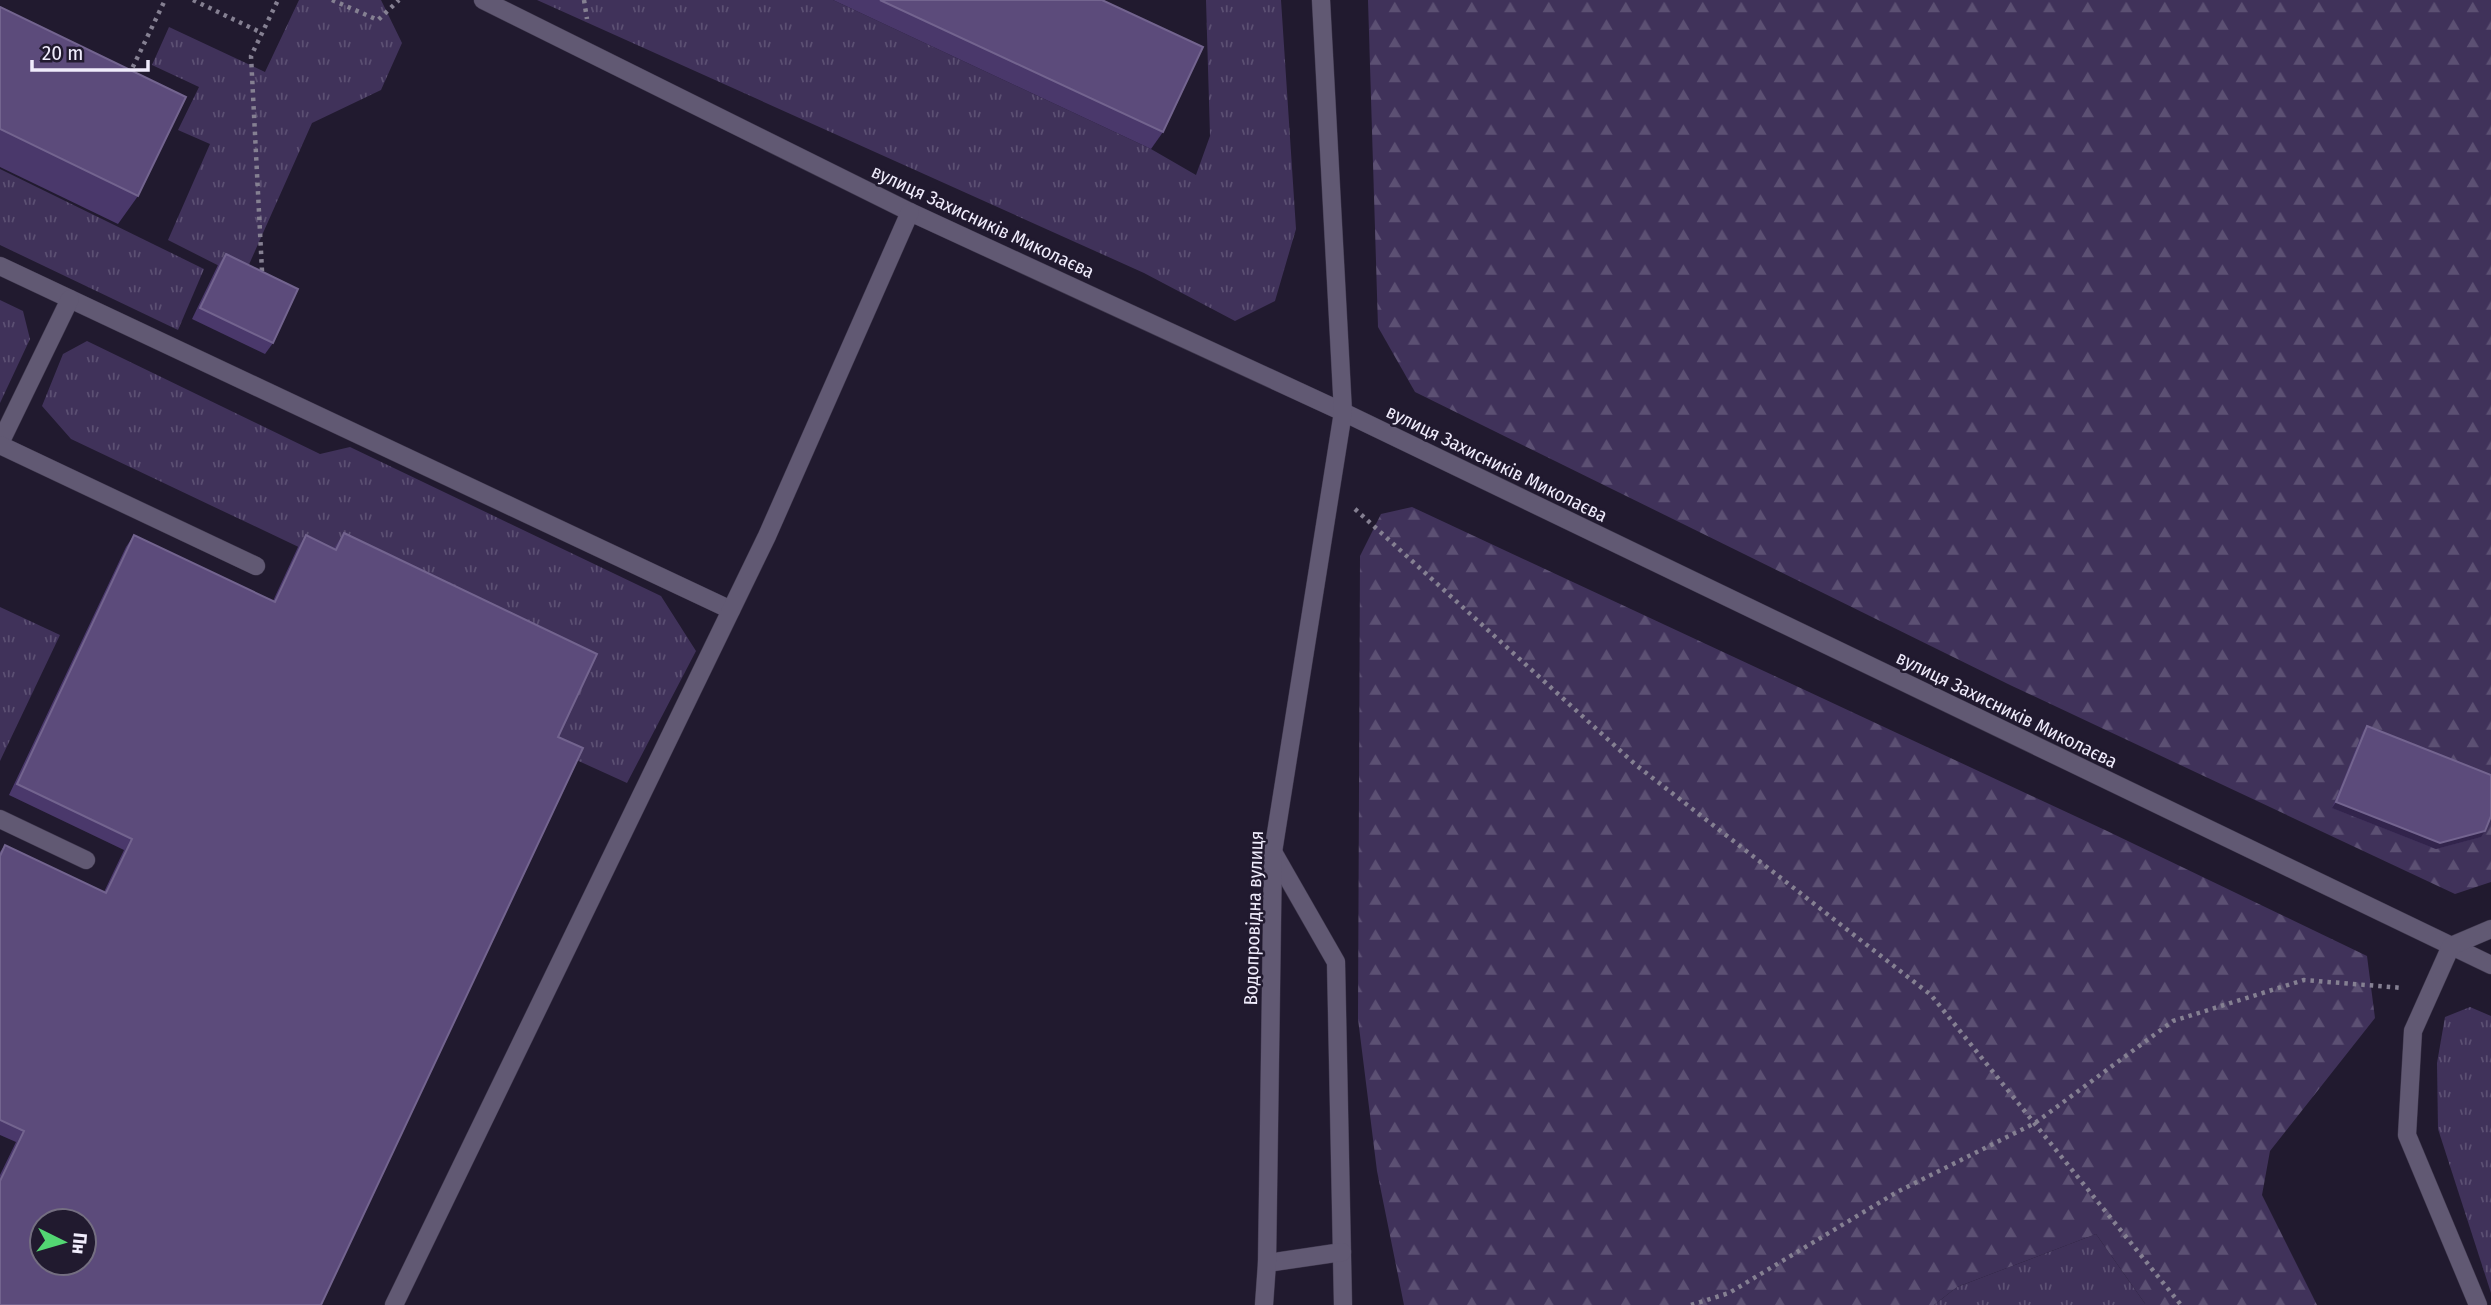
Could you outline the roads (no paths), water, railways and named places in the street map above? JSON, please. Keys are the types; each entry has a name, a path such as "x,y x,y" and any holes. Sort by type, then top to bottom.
{"street":[{"name":"вулиця Захисників Миколаєва","path":"483,0 910,212 1343,412 2491,965"},
{"name":"Водопровідна вулиця","path":"1264,1305 1267,1263 1273,852 1343,412 1321,0"},
{"path":"394,1305 767,536 910,212"},
{"path":"0,266 731,610"},
{"path":"69,299 0,444 256,566"},
{"path":"0,819 86,860"},
{"path":"1273,852 1336,962 1343,1305"},
{"path":"2478,1305 2407,1135 2413,1031 2451,946 2491,929"},
{"path":"1267,1263 1342,1252"}]}
